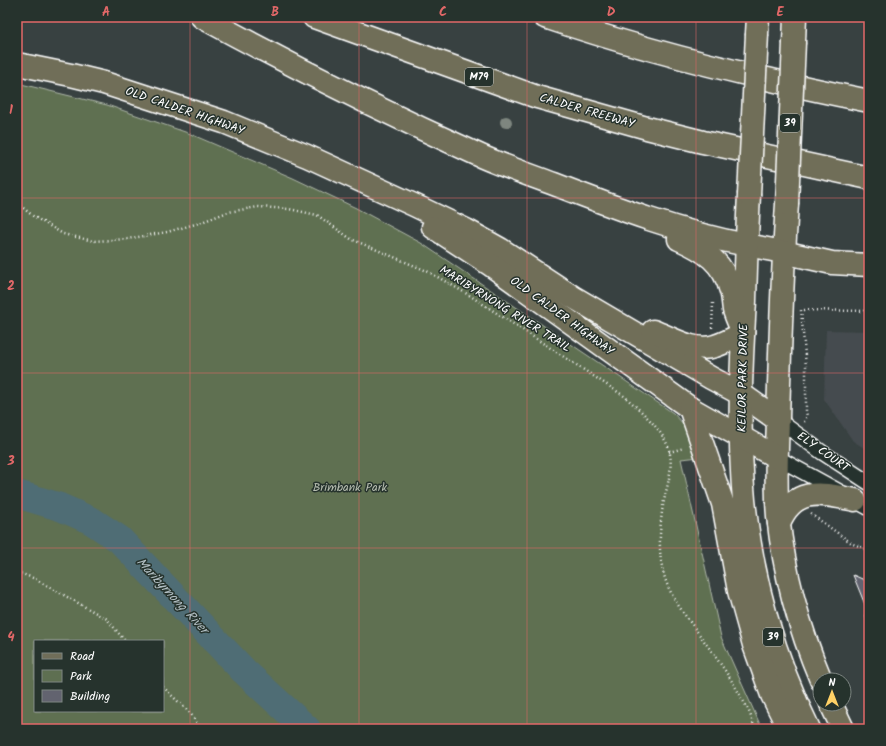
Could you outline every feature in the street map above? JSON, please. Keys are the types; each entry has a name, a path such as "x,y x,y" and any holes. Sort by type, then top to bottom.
{"main road":[{"path":"202,17 332,85 484,157 601,203 707,237 832,263 869,265"},
{"name":"CALDER FREEWAY","path":"314,17 537,97 703,142 869,178"},
{"path":"545,17 616,39 741,74 869,101"},
{"name":"39","path":"795,17 787,204 783,252 776,456 779,523 790,588 804,635 818,672"},
{"name":"KEILOR PARK DRIVE","path":"758,26 741,394 743,486 747,520 765,612 784,674 809,729"},
{"name":"OLD CALDER HIGHWAY","path":"17,64 97,82 224,122 348,175 466,230 500,249 573,296 711,378 741,394 778,420"},
{"name":"OLD CALDER HIGHWAY","path":"348,175 420,218 491,265 690,408 776,456"},
{"path":"573,296 694,346 703,348 715,346 743,333 734,310 731,292 725,274 712,258 703,250 636,223 601,203"},
{"path":"690,408 723,504 739,591 754,645 772,695 789,729"},
{"path":"779,523 783,512 789,505 802,497 820,495 862,504"},
{"path":"835,712 843,729"}],"street":[{"name":"ELY COURT","path":"778,420 869,483"},
{"name":"ELY COURT","path":"776,456 862,504"}],"path":[{"name":"MARIBYRNONG RIVER TRAIL","path":"17,203 33,216 63,234 94,241 128,239 167,232 199,223 228,212 258,207 289,209 317,215 351,238 427,271 469,295 624,396 640,410 666,440 670,452 670,476 662,510 659,544 667,584 682,610 728,674 746,704 755,729"},
{"path":"799,435 807,416 806,366 801,310 869,311"},
{"path":"802,497 808,512 853,544 869,550"},
{"path":"17,572 33,578 107,620 124,640"},
{"path":"164,688 190,713 201,729"}],"shaded area":[{"path":"826,330 869,331 869,451 853,441 824,399"}],"green space":[{"name":"Brimbank Park","path":"17,83 107,105 188,133 293,178 356,208 421,243 673,413 689,430 700,457 681,459 721,637 762,729 17,729"}],"building":[{"path":"853,575 869,582 869,624 865,614 868,612"}],"waterway":[{"name":"Maribyrnong River","path":"17,494 60,507 92,521 119,539 244,671 307,729"}]}
